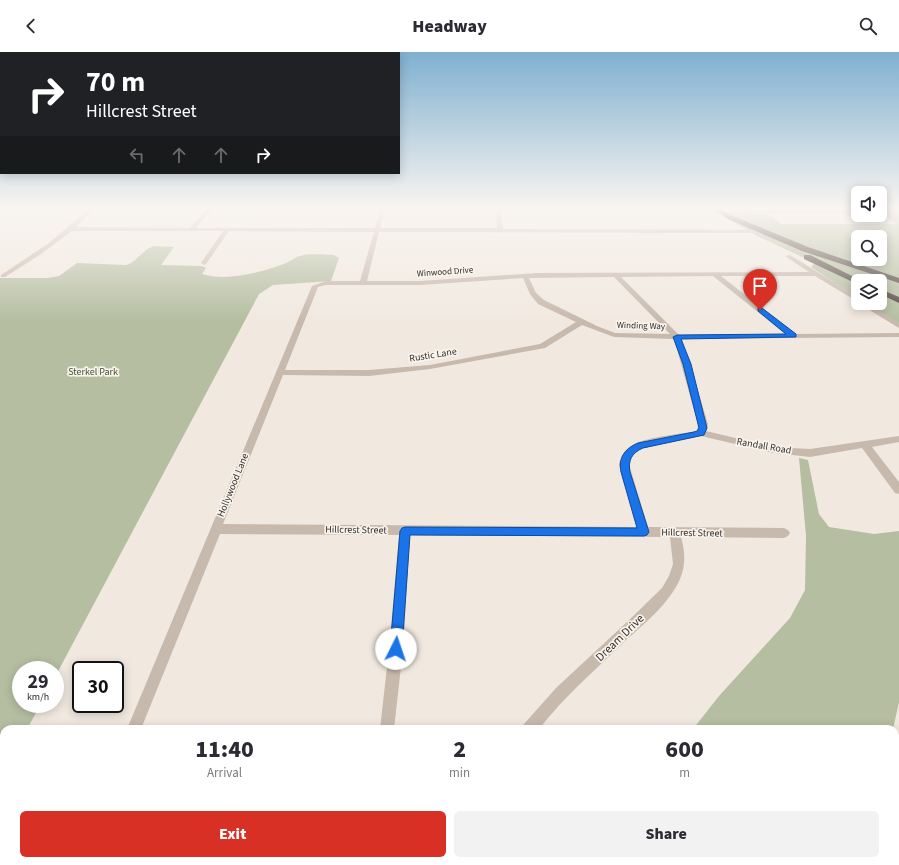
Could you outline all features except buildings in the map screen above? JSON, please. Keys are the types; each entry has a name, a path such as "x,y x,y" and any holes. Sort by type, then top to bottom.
{"highway":[{"path":"782,245 797,253 851,275"},
{"path":"794,245 899,281"},
{"path":"887,286 899,290"},
{"path":"887,294 899,300"}],"street":[{"path":"4,276 50,245"},
{"path":"204,263 217,245"},
{"path":"363,283 373,245"},
{"path":"788,256 851,296"},
{"name":"Winwood Drive","path":"363,283 443,282 525,276 816,274"},
{"path":"616,275 677,337 687,364 703,424 701,433 634,448 625,458 624,464 626,472 644,532"},
{"path":"715,275 793,336"},
{"name":"Winding Way","path":"525,276 537,298 549,307 614,335 677,337 899,335"},
{"name":"Hollywood Lane","path":"136,725 315,286 326,283 363,283"},
{"path":"873,310 899,326"},
{"name":"Rustic Lane","path":"279,372 369,373 430,367 542,346 551,342 582,322"},
{"name":"Randall Road","path":"701,433 786,452 810,453 899,439"},
{"path":"864,445 899,490"},
{"name":"Hillcrest Street","path":"215,529 784,534"},
{"path":"387,725 396,649 405,531"},
{"name":"Dream Drive","path":"532,725 543,712 668,589 676,576 680,560 674,532"}],"green space":[{"path":"776,245 851,245 851,266 887,266 887,245 899,245 899,324 877,310 887,310 887,274 851,274 851,293 811,267 815,263"},
{"name":"Sterkel Park","path":"154,246 174,247 161,265 202,266 206,268 202,274 222,277 256,273 304,255 334,255 339,258 331,281 273,285 259,294 64,661 12,661 12,713 36,713 29,725 0,725 0,278 48,278 59,276 77,263 126,265"},
{"path":"799,458 808,460 819,514 829,527 874,534 899,531 899,702 894,725 696,725 719,696 790,618 805,590 806,536"}],"route":[{"path":"396,649 405,531 644,532 626,472 624,464 625,458 634,448 650,443 701,433 703,428 687,364 677,337 793,336 760,310"}]}
